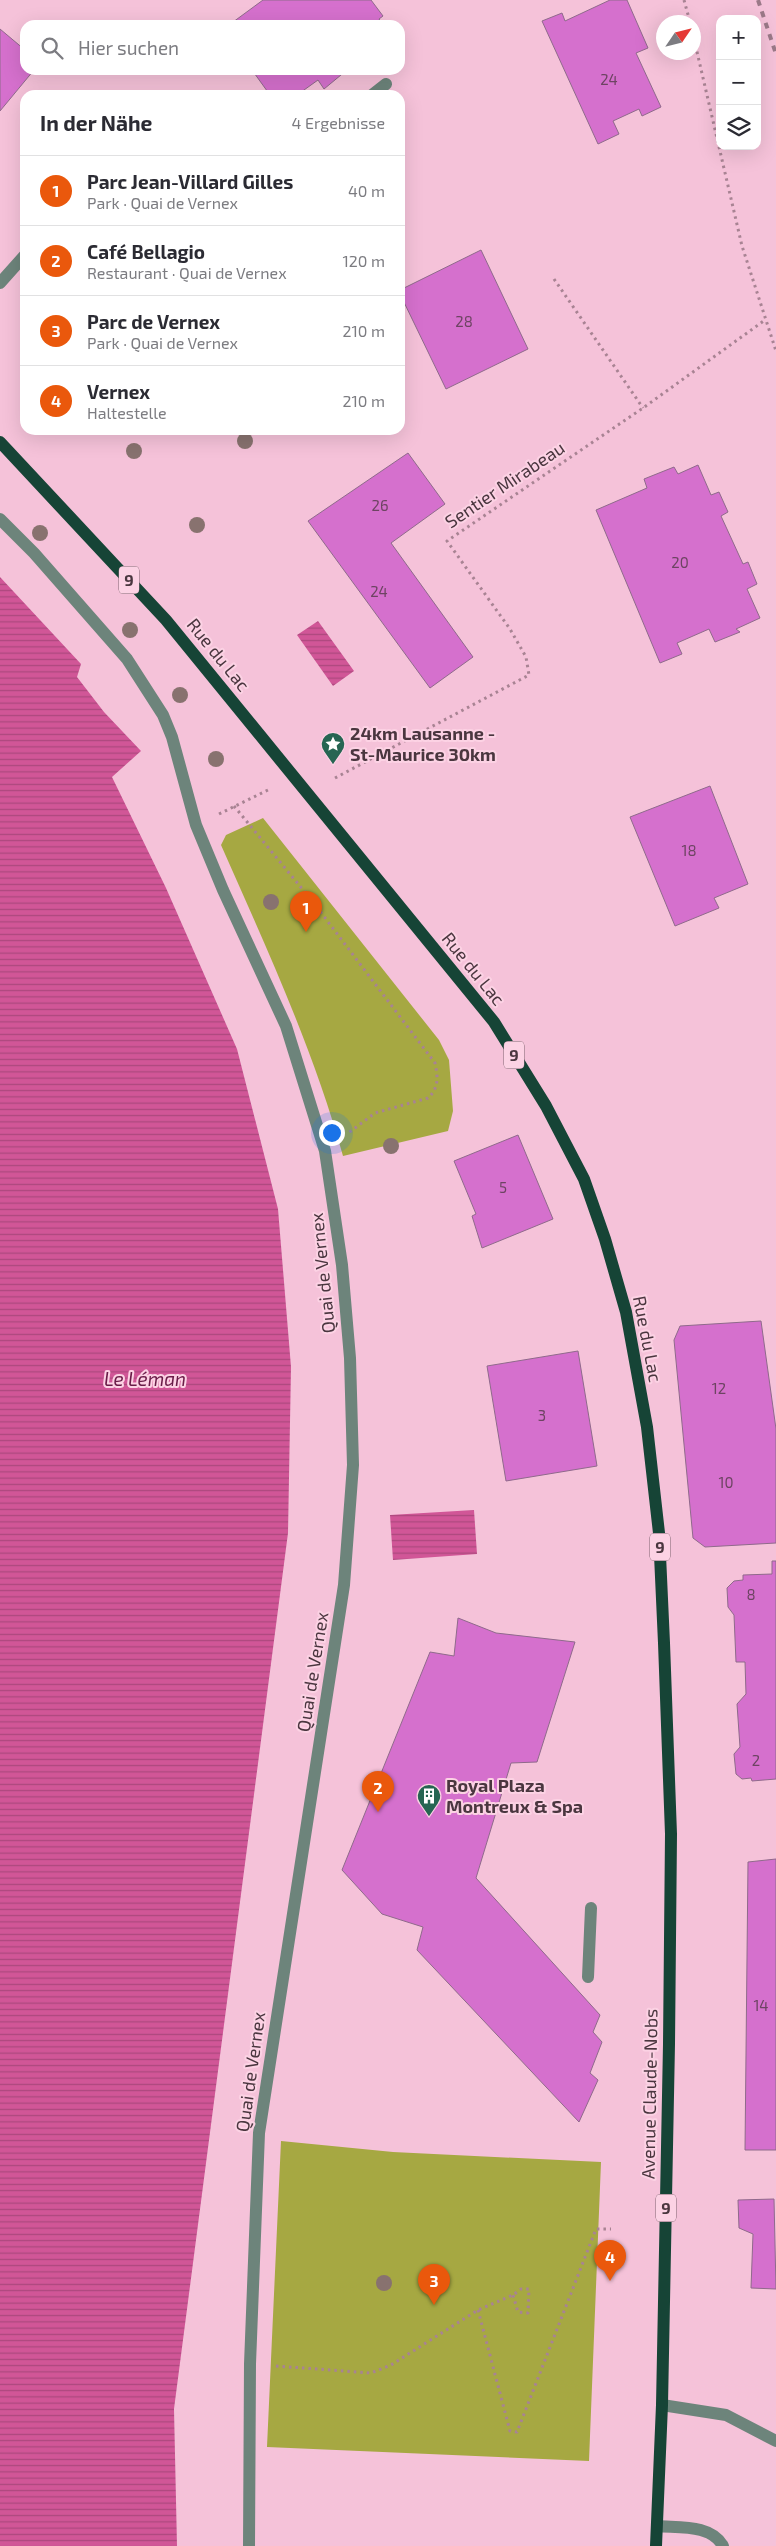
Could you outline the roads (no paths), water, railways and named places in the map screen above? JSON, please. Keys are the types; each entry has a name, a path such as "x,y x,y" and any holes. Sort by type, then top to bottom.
{"main road":[{"name":"Rue du Lac","path":"0,442 166,620 494,1022 546,1106 584,1179 605,1238 626,1312 646,1427 659,1534 664,1643"},
{"name":"Avenue Claude-Nobs","path":"656,2546 662,2405 671,1834 664,1643"}],"street":[{"path":"378,90 386,84"},
{"path":"0,283 20,261"},
{"name":"Quai de Vernex","path":"0,519 34,553 127,659 163,715 172,737 196,825 223,890 286,1026 325,1151 342,1264 350,1358 353,1465 344,1585 259,2133 250,2364 249,2546"},
{"path":"588,1977 591,1908"},
{"path":"662,2405 726,2415 776,2441"},
{"path":"657,2526 703,2530 714,2535 723,2546"}],"water":[{"name":"Le Léman","path":"0,577 81,664 77,677 104,712 141,751 112,777 166,888 237,1049 278,1209 291,1367 288,1533 174,2409 177,2546 0,2546"},
{"path":"318,621 354,671 333,686 297,635"},
{"path":"474,1510 477,1554 393,1560 390,1515"}],"railway":[{"path":"758,0 776,54"}],"place":[{"name":"24km Lausanne - St-Maurice 30km","path":"333,765"},
{"name":"Parc Jean-Villard Gilles","path":"306,932"},
{"name":"Café Bellagio","path":"378,1812"},
{"name":"Royal Plaza Montreux & Spa","path":"429,1817"},
{"name":"Vernex","path":"610,2281"},
{"name":"Parc de Vernex","path":"434,2305"}]}
